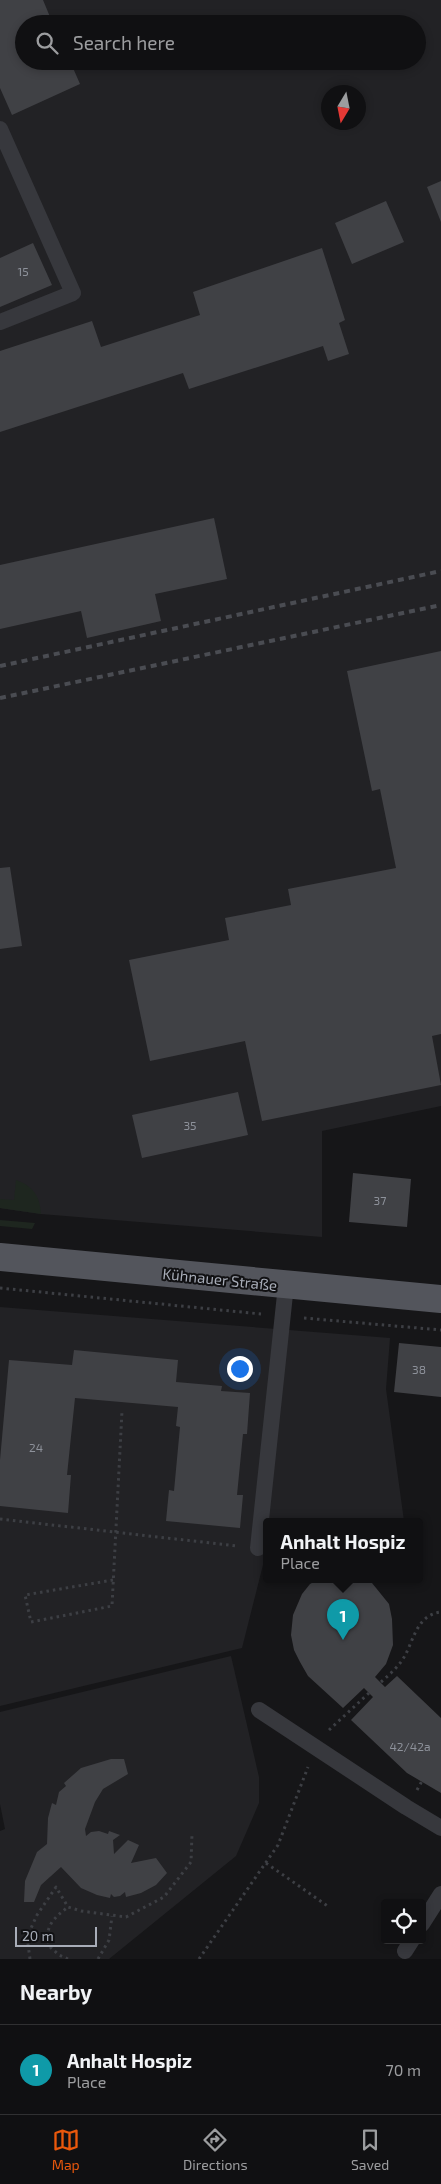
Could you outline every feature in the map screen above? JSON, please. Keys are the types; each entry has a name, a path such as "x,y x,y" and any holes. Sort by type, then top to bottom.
{"main road":[{"name":"Kühnauer Straße","path":"0,1257 441,1299"}],"lane":[{"path":"0,128 73,293 0,322"},
{"path":"258,1548 286,1285"},
{"path":"259,1710 441,1828"},
{"path":"426,1918 441,1894"}],"path":[{"path":"0,1288 441,1330"},
{"path":"113,1580 25,1595 31,1622 112,1606 122,1410"},
{"path":"0,1519 258,1548"},
{"path":"381,1682 402,1660 423,1620 432,1614 441,1612"},
{"path":"199,1959 278,1846 322,1736 369,1694"},
{"path":"30,1959 27,1937 37,1915 57,1886 68,1907 81,1911 126,1917 164,1897 191,1862 192,1834"},
{"path":"266,1863 329,1907"},
{"path":"68,1907 49,1924 48,1933 49,1946 68,1959"},
{"path":"98,1959 109,1940 112,1916"}],"shaded area":[{"path":"0,0 441,0 441,1106 322,1131 322,1237 41,1214 0,1208"},
{"path":"16,1180 27,1185 34,1192 39,1202 41,1214 0,1208 0,1199 14,1200"},
{"path":"0,1220 35,1223 32,1229 0,1226"},
{"path":"0,1307 390,1338 386,1389 404,1518 263,1518 263,1565 242,1648 0,1706"},
{"path":"231,1656 259,1777 259,1803 236,1856 109,1959 0,1959 0,1831 5,1829 0,1804 0,1712"}],"building":[{"path":"0,0 43,0 49,15 15,15 15,70 74,70 80,84 12,115 0,88"},
{"path":"441,181 441,222 427,187"},
{"path":"386,201 404,242 352,264 335,223"},
{"path":"33,243 52,285 0,307 0,258"},
{"path":"322,248 345,320 339,323 349,354 328,361 323,346 189,389 183,373 0,432 0,351 92,321 101,347 200,315 193,292"},
{"path":"214,518 227,579 155,594 161,621 87,638 81,611 0,629 0,565"},
{"path":"441,651 441,1034 432,1036 441,1085 262,1121 245,1041 150,1061 129,960 229,940 225,918 291,905 288,889 396,868 380,789 372,791 347,671"},
{"path":"10,867 22,946 0,949 0,868"},
{"path":"238,1092 248,1135 142,1158 132,1115"},
{"path":"353,1173 411,1179 407,1227 349,1222"},
{"path":"399,1343 441,1347 441,1397 394,1392"},
{"path":"74,1350 178,1360 176,1382 222,1386 221,1391 250,1393 247,1434 243,1434 237,1495 243,1495 240,1528 166,1521 169,1490 174,1491 180,1427 176,1426 178,1407 75,1398 67,1475 71,1475 68,1513 0,1506 0,1460 9,1360 72,1365"},
{"path":"372,1583 389,1604 392,1619 393,1645 386,1664 375,1677 385,1687 397,1676 441,1718 441,1793 407,1773 351,1720 373,1697 364,1688 343,1708 308,1676 294,1650 291,1635 293,1615 302,1594 310,1584"},
{"path":"111,1759 124,1759 128,1774 103,1789 95,1802 85,1829 86,1836 91,1832 99,1831 108,1834 109,1831 120,1835 113,1840 114,1854 128,1840 139,1845 131,1863 156,1858 167,1873 156,1885 141,1893 126,1897 125,1892 120,1896 114,1897 111,1894 110,1898 81,1888 61,1867 41,1885 34,1902 24,1902 25,1881 37,1852 47,1844 48,1818 52,1803 56,1805 59,1792 66,1786 64,1783 81,1768"}],"railway":[{"path":"0,666 441,571"},
{"path":"0,698 441,605"}],"place":[{"name":"Anhalt Hospiz","path":"343,1640"}]}
